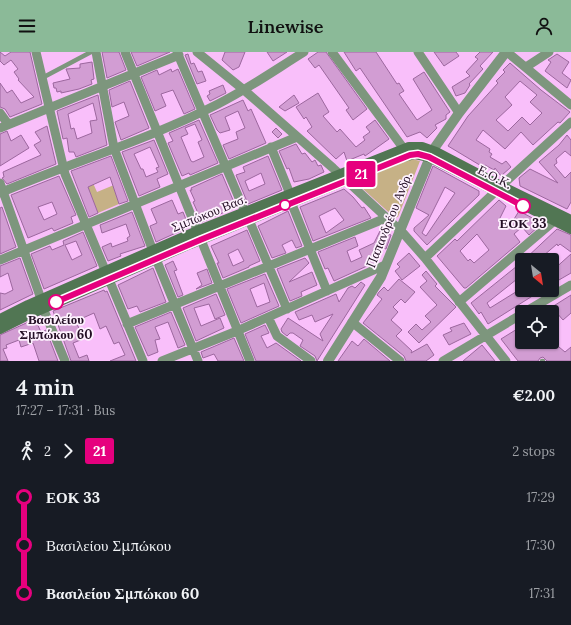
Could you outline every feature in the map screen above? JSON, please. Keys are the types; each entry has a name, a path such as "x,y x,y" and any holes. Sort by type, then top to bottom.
{"main road":[{"name":"Σμπώκου Βασ.","path":"0,319 42,304 199,236 343,177 404,149 418,147 431,154"},
{"name":"Σμπώκου Βασ.","path":"343,177 410,155 431,154"},
{"name":"Ε.Ο.Κ.","path":"431,154 571,229"},
{"name":"Ε.Ο.Κ.","path":"498,189 570,218"},
{"name":"Σμπώκου Βασ.","path":"0,329 42,304"}],"street":[{"path":"36,52 63,169 143,361"},
{"path":"96,52 114,148 154,255 198,361"},
{"path":"125,52 158,130 250,361"},
{"path":"197,52 244,90 343,177 399,230 425,258 506,361"},
{"path":"65,361 42,304 1,189 63,169 202,112 244,90 304,52"},
{"path":"332,52 404,149"},
{"path":"418,52 459,113"},
{"path":"507,52 571,105"},
{"name":"Παπανδρέου Ανδρ.","path":"328,361 378,282 431,154 459,113 507,52"},
{"path":"526,67 549,52"},
{"path":"0,113 4,126 135,74 178,54 287,309"},
{"path":"425,258 571,122"},
{"path":"0,260 297,137"},
{"path":"271,147 327,291"},
{"path":"127,324 386,218"},
{"path":"459,302 554,221"},
{"path":"162,361 237,331 385,265"},
{"path":"537,305 571,285"},
{"path":"268,317 277,336 311,361"},
{"path":"443,361 515,318"},
{"path":"352,322 400,361"}],"lane":[{"path":"42,78 91,52"}],"shaded area":[{"path":"412,159 420,161 398,217 395,218 363,189 361,182 366,177"},
{"path":"93,183 97,192 114,185 119,204 98,213 87,186"}],"building":[{"path":"0,52 5,56 11,52 30,52 42,104 10,117 5,109 0,107 0,83 7,93 12,90 21,103 34,97 18,80 19,79 14,72 18,69 11,60 4,65 0,61"},
{"path":"102,52 119,52 126,70 107,78"},
{"path":"131,52 170,52 137,66"},
{"path":"225,52 245,52 239,67 233,70 222,60"},
{"path":"267,52 287,52 273,61"},
{"path":"318,52 326,52 367,109 353,120 346,110 349,108 319,65 315,68 308,59"},
{"path":"344,52 376,52 397,84 399,83 404,91 399,94 417,120 432,110 413,79 424,72 450,112 446,115 446,119 435,125 437,128 427,138 420,132 407,137 360,68 356,71"},
{"path":"434,52 456,52 459,56 444,66"},
{"path":"480,52 493,52 480,66 483,69 469,84 470,85 465,93 456,96 452,87 470,76 466,72 478,59 475,57"},
{"path":"188,54 191,64 194,63 198,72 202,71 206,81 197,84 185,55"},
{"path":"557,54 569,62 562,73 571,80 567,88 545,71 551,62 548,60"},
{"path":"92,62 94,79 91,80 92,84 79,89 61,93 61,91 57,92 53,83 70,79 66,69 80,68 80,64"},
{"path":"510,63 541,90 570,112 560,123 558,122 533,145 521,132 505,149 483,130 476,140 490,149 489,152 492,154 490,157 502,164 506,161 511,167 501,176 495,168 494,170 485,165 483,167 448,146 468,116 498,83 496,81 505,72 503,70","holes":["520,81 537,95 530,102 542,113 530,125 522,117 508,131 496,120 512,105 505,97"]},
{"path":"171,69 172,72 178,69 195,109 184,114 173,90 161,94 166,106 155,111 141,77 157,70 159,75"},
{"path":"130,81 149,128 121,140 115,122 129,116 124,102 112,107 109,90"},
{"path":"223,85 226,93 210,101 207,96 210,94 209,91"},
{"path":"318,93 329,112 323,116 337,132 340,129 356,147 365,140 363,137 370,132 366,127 375,120 389,139 365,156 364,154 347,161 344,152 336,159 307,131 312,127 306,117 304,119 296,107"},
{"path":"98,95 107,145 76,157 74,152 69,152 67,138 63,139 57,111","holes":["93,103 97,120 90,121 92,133 77,139 74,128 71,129 68,114"]},
{"path":"294,95 299,103 285,111 279,107"},
{"path":"243,100 248,111 251,109 266,143 229,159 223,145 238,139 236,132 245,128 238,111 225,117 230,130 220,133 210,115"},
{"path":"199,120 218,163 190,175 189,173 182,176 168,143 173,141 169,133","holes":["195,124 202,140 198,142 204,157 193,162 191,161 181,137 188,134 185,128"]},
{"path":"47,126 56,164 7,184 2,178 4,177 3,172 41,155 34,145 41,141 35,132"},
{"path":"276,128 282,134 278,138 272,132"},
{"path":"7,131 11,141 21,135 29,148 0,166 0,134"},
{"path":"567,135 571,140 571,156 565,151 556,159 557,163 554,165 565,178 571,172 571,202 567,209 520,186 519,178 530,169 558,183 539,162 559,145"},
{"path":"154,140 168,174 157,179 160,187 139,196 122,152","holes":["150,147 159,167 156,168 158,172 146,177 134,154"]},
{"path":"296,144 302,154 305,153 312,162 315,160 318,166 321,165 324,172 309,179 294,182 289,168 287,169 279,151"},
{"path":"111,156 128,201 119,204 110,177 88,187 98,213 89,217 71,171"},
{"path":"268,156 282,190 248,204 236,175 245,172 243,167","holes":["261,173 265,184 249,191 245,181"]},
{"path":"433,166 479,191 479,195 427,245 414,231 414,228 429,215 416,208","holes":["445,187 455,193 426,236 422,233"]},
{"path":"222,174 236,207 202,222 193,202 195,201 190,190 192,190 191,188"},
{"path":"59,176 76,215 71,217 73,223 54,231 52,228 28,238 11,195","holes":["52,202 57,214 44,220 38,207"]},
{"path":"344,189 362,208 364,207 371,218 313,241 300,207","holes":["335,208 344,220 326,233 319,216"]},
{"path":"172,200 178,214 183,212 189,227 156,242 150,226 157,223 151,209"},
{"path":"499,200 506,206 499,220 505,229 511,224 519,211 540,222 540,225 529,235 522,227 514,234 520,242 466,288 464,288 437,256 455,239 457,241","holes":["477,234 489,250 474,263 470,259 468,261 460,251"]},
{"path":"2,207 16,247 0,254 0,208"},
{"path":"288,211 302,246 296,248 292,240 282,245 286,253 272,258 258,226"},
{"path":"132,212 145,246 120,254 121,256 108,261 102,247 111,243 112,247 128,241 127,238 130,236 126,224 102,233 100,225"},
{"path":"557,229 571,235 571,252 560,244 558,246 557,244 546,253 531,253"},
{"path":"247,230 260,261 223,278 217,263 219,263 211,246","holes":["238,249 244,261 233,266 228,254"]},
{"path":"380,231 391,235 386,249 380,247 373,250 378,261 334,281 328,268 325,269 318,252 355,237 358,246 347,251 351,262 362,257 359,250 374,243"},
{"path":"83,232 97,266 44,289 31,254 50,246 52,250 64,245 63,241","holes":["76,241 82,255 72,260 65,245"]},
{"path":"409,253 420,266 402,280 395,271 400,267 397,264"},
{"path":"571,254 571,273 559,280 559,265"},
{"path":"20,258 33,294 0,310 0,293 5,294 13,290 8,273 0,277 0,266"},
{"path":"305,258 309,263 289,282 312,272 317,285 301,292 302,296 290,301 277,269"},
{"path":"173,261 177,270 174,271 183,295 178,297 165,265"},
{"path":"153,268 166,302 140,312 137,306 128,309 118,285"},
{"path":"515,268 515,281 487,303 490,308 515,292 515,297 531,297 518,305 515,305 515,307 488,324 481,312 479,314 471,303"},
{"path":"207,269 212,283 196,289 202,285 197,273"},
{"path":"426,271 437,284 435,286 456,307 419,343 408,332 416,324 422,330 431,322 425,316 437,305 420,287 427,281 422,275"},
{"path":"265,274 279,306 241,323 227,289","holes":["264,283 270,302 257,307 250,289"]},
{"path":"399,279 415,292 405,303 401,299 393,307 398,312 391,320 402,330 396,336 412,351 411,353 427,344 434,355 426,361 406,361 404,356 363,323 382,299 377,295 379,292 384,287 388,291"},
{"path":"361,282 365,285 317,361 315,356 300,346 303,340 293,333 290,333 287,336 282,332 281,329 288,318 323,341 320,334 333,314 315,322 312,315 299,320 295,312 336,294 339,302 348,288 352,286 355,288"},
{"path":"104,290 105,292 107,291 136,361 110,361 125,355 119,342 114,344 106,326 100,329 94,313 76,321 83,339 73,343 79,358 87,355 89,361 71,361 53,311"},
{"path":"216,294 225,315 215,319 209,304 194,308 201,326 220,318 224,328 196,341 183,308"},
{"path":"571,295 571,313 563,320 559,315 559,305 555,305"},
{"path":"171,312 185,345 178,348 168,322 155,327 160,339 155,340 158,352 148,356 135,327"},
{"path":"35,319 41,332 46,330 58,361 39,361 33,343 21,347 19,340 6,345 7,348 3,349 8,361 0,361 0,335"},
{"path":"464,323 471,334 449,345 443,335 452,331 450,328"},
{"path":"265,325 269,333 261,336 267,348 276,343 301,361 256,361 245,334"},
{"path":"515,330 515,349 559,349 559,347 565,352 571,347 571,361 547,361 543,357 538,361 518,361 501,339"},
{"path":"234,338 244,361 218,361 214,354 203,358 201,352"},
{"path":"364,339 390,361 338,361 352,341 358,346"},
{"path":"482,345 495,361 463,361"}],"bus line":[{"name":"21","path":"56,302 200,240 410,155 418,154 429,157 523,206"}],"place":[{"name":"ΕΟΚ 33","path":"523,206"},
{"name":"Βασιλείου Σμπώκου 60","path":"56,302"}]}
